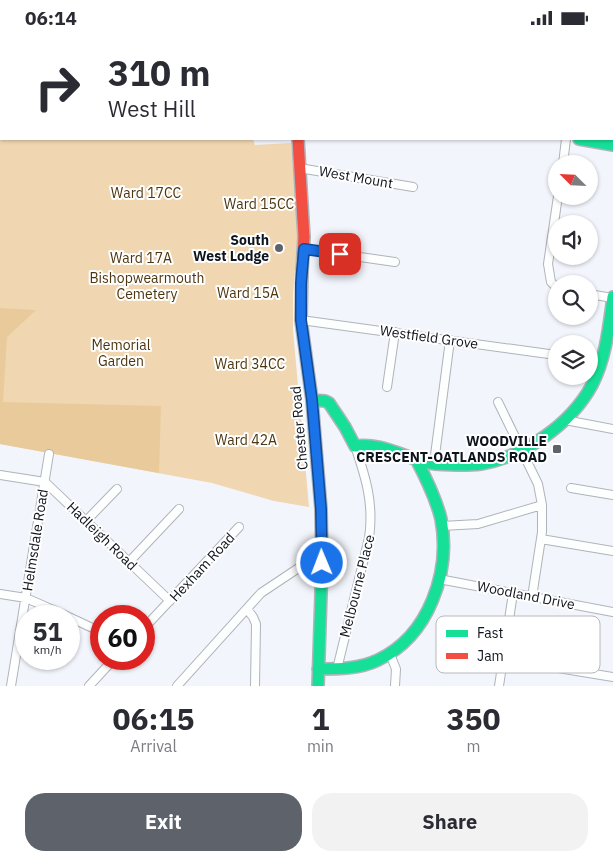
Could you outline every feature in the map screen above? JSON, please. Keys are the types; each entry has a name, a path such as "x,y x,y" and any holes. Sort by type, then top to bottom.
{"street":[{"name":"Chester Road","path":"298,140 304,249 301,283 301,320 312,400 321,509 322,563 318,686"},
{"path":"564,155 566,140"},
{"path":"587,140 613,145"},
{"name":"West Mount","path":"299,168 412,187"},
{"path":"550,275 548,264 557,205"},
{"path":"304,249 394,262"},
{"path":"312,400 329,403 355,446 370,443 423,462 456,465 482,464 520,449 550,433 584,399 592,385 607,342 613,297 598,295"},
{"name":"Westfield Grove","path":"301,320 548,354"},
{"path":"387,387 395,332"},
{"path":"434,463 450,340"},
{"path":"498,401 538,484 542,505 541,539 532,597"},
{"path":"565,420 613,429"},
{"name":"Melbourne Place","path":"337,669 371,523 372,509 370,497 355,446"},
{"name":"Helmsdale Road","path":"12,686 49,454"},
{"path":"318,669 337,669 378,661 412,636 432,605 443,566 442,526 432,492 416,459"},
{"path":"0,475 45,482"},
{"name":"Hadleigh Road","path":"45,482 170,601"},
{"path":"571,488 613,495"},
{"path":"86,521 117,489"},
{"path":"442,526 478,524 542,505"},
{"path":"128,562 179,509"},
{"name":"Hexham Road","path":"155,617 239,527"},
{"path":"541,539 613,551"},
{"path":"177,686 261,593 306,563 322,563"},
{"name":"Woodland Drive","path":"439,579 613,612"},
{"path":"510,616 513,593"},
{"path":"0,594 26,598 41,605"},
{"path":"247,609 256,624 255,686"},
{"path":"390,654 396,669 395,686"},
{"path":"89,686 104,670"},
{"path":"499,686 501,673"},
{"path":"589,673 613,677"}],"green space":[{"name":"Bishopwearmouth Cemetery","path":"0,140 253,140 255,145 291,143 298,231 293,295 293,330 309,507 274,501 212,483 0,444"}],"shaded area":[{"path":"0,308 36,310 7,337 3,402 161,406 159,473 0,444"}],"traffic: fast":[{"path":"585,140 613,145"},
{"path":"302,270 301,320 312,400 321,509 322,563 318,686"},
{"path":"312,400 329,403 355,446 366,445 386,449 435,464 470,465 497,460 514,454 545,437 572,413 583,399 592,385 601,364 613,297"},
{"path":"318,669 356,667 378,660 396,649 411,635 423,619 432,600 439,581 443,560 441,519 434,496 416,459"}],"traffic: jam":[{"path":"298,140 304,237 302,270"}],"place":[{"name":"South West Lodge","path":"279,248"},
{"name":"WOODVILLE CRESCENT-OATLANDS ROAD","path":"557,449"}],"route":[{"path":"322,563 321,509 312,400 301,320 301,283 304,249 340,254"}],"park label":[{"name":"Ward 17CC","path":"146,193"},
{"name":"Ward 15CC","path":"259,204"},
{"name":"Ward 17A","path":"141,258"},
{"name":"Ward 15A","path":"248,293"},
{"name":"Memorial Garden","path":"121,353"},
{"name":"Ward 34CC","path":"250,364"},
{"name":"Ward 42A","path":"246,440"}]}
